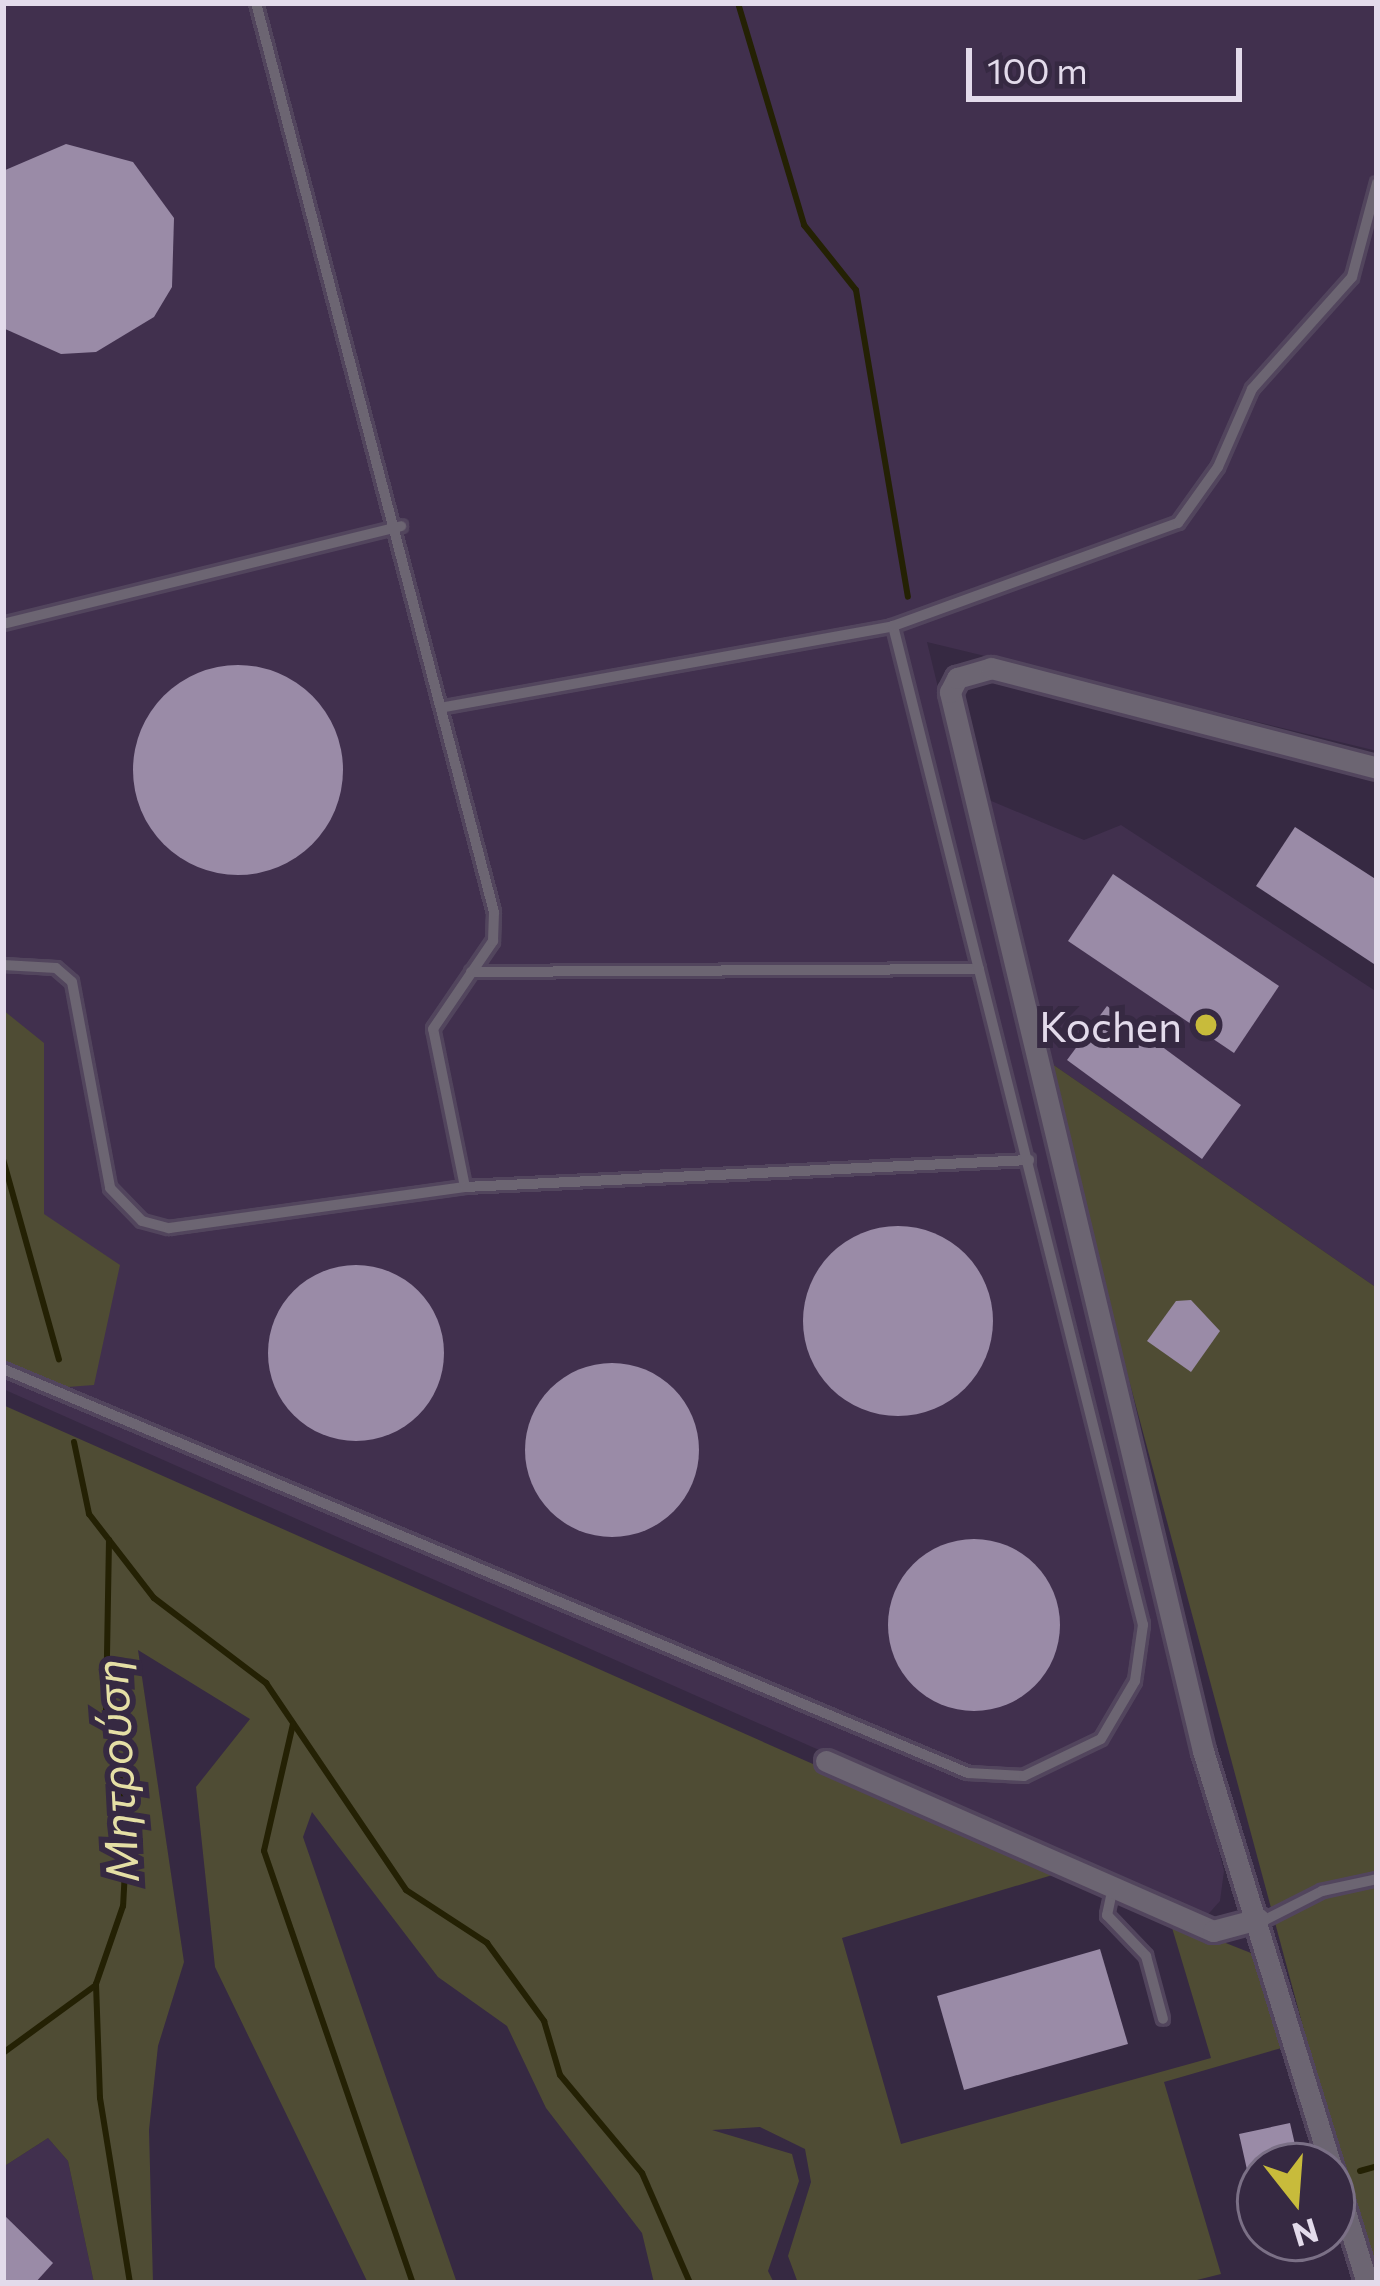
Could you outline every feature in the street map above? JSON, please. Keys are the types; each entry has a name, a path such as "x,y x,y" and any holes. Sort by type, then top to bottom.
{"street":[{"path":"1367,2283 1203,1751 950,692 957,678 991,668 1377,768"},
{"path":"826,1761 1214,1931 1258,1921"}],"lane":[{"path":"256,3 400,526 494,912 493,941 434,1029 465,1187"},
{"path":"445,707 893,626 1178,523 1218,467 1252,389 1352,277 1377,183"},
{"path":"3,624 400,526"},
{"path":"3,1370 968,1773 1024,1776 1100,1738 1135,1681 1143,1641 1029,1160 893,626"},
{"path":"3,965 56,968 72,982 110,1188 142,1221 170,1228 465,1187 1029,1160"},
{"path":"471,972 979,969"},
{"path":"1258,1921 1322,1891 1377,1879"},
{"path":"1113,1887 1107,1915 1146,1955 1163,2019"}],"shaded area":[{"path":"3,3 1377,3 1377,751 927,642 1224,1871 1220,1901 1203,1920 3,1389"},
{"name":"Kochen","path":"989,800 1084,840 1121,825 1377,992 1377,1288 1042,1057"},
{"path":"3,1010 44,1043 44,1214 120,1265 94,1385 41,1389 3,1372"},
{"path":"1042,1057 1377,1288 1377,2283 1372,2283 1356,2224 1356,2142 1334,2142"},
{"path":"3,1405 1059,1873 842,1938 901,2144 1211,2058 1170,1921 1251,1953 1292,2045 1164,2082 1221,2274 1185,2283 798,2283 788,2256 811,2182 805,2149 760,2127 712,2130 792,2154 799,2181 768,2271 774,2283 654,2283 642,2233 546,2108 507,2026 438,1977 312,1812 303,1837 457,2283 368,2283 215,1967 196,1787 250,1719 138,1650 184,1962 158,2046 149,2130 153,2283 94,2283 68,2161 48,2138 3,2167"},
{"path":"48,2138 68,2161 94,2283 3,2283 3,2167"}],"building":[{"path":"66,144 133,162 174,218 172,287 154,317 96,352 61,354 3,328 3,171"},
{"path":"238,665 278,673 312,696 335,730 343,770 335,810 312,844 278,867 238,875 198,867 164,844 141,810 133,770 141,730 164,696 198,673"},
{"path":"1295,827 1377,880 1377,966 1256,886"},
{"path":"1113,874 1279,986 1234,1053 1068,941"},
{"path":"1107,1006 1241,1105 1202,1159 1067,1060"},
{"path":"898,1226 935,1233 965,1254 986,1284 993,1321 986,1358 965,1388 935,1409 898,1416 861,1409 831,1388 810,1358 803,1321 810,1284 831,1254 861,1233"},
{"path":"356,1265 390,1272 418,1291 437,1319 444,1353 437,1387 418,1415 390,1434 356,1441 322,1434 294,1415 275,1387 268,1353 275,1319 294,1291 322,1272"},
{"path":"1191,1300 1220,1331 1191,1372 1147,1341 1176,1301"},
{"path":"612,1363 645,1370 673,1389 692,1417 699,1450 692,1483 673,1511 645,1530 612,1537 579,1530 551,1511 532,1483 525,1450 532,1417 551,1389 579,1370"},
{"path":"974,1539 1007,1546 1035,1564 1053,1592 1060,1625 1053,1658 1035,1686 1007,1704 974,1711 941,1704 913,1686 895,1658 888,1625 895,1592 913,1564 941,1546"},
{"path":"1100,1949 1128,2044 964,2090 937,1996"},
{"path":"1290,2123 1294,2142 1241,2142 1239,2134"},
{"path":"3,2214 53,2263 35,2283 3,2283"}],"waterway":[{"path":"738,3 804,225 856,290 908,597"},
{"name":"Μητρούση","path":"3,1159 59,1359"},
{"name":"Μητρούση","path":"74,1442 89,1514 154,1598 266,1683 406,1890 487,1943 544,2021 560,2075 642,2173 690,2283"},
{"name":"Μητρούση","path":"109,1540 106,1710 128,1815 123,1906 96,1984 100,2098 130,2283"},
{"name":"Μητρούση","path":"293,1724 264,1851 413,2283"},
{"path":"3,2053 96,1985"},
{"path":"1360,2171 1377,2166"}],"place":[{"name":"Kochen","path":"1206,1025"}]}
